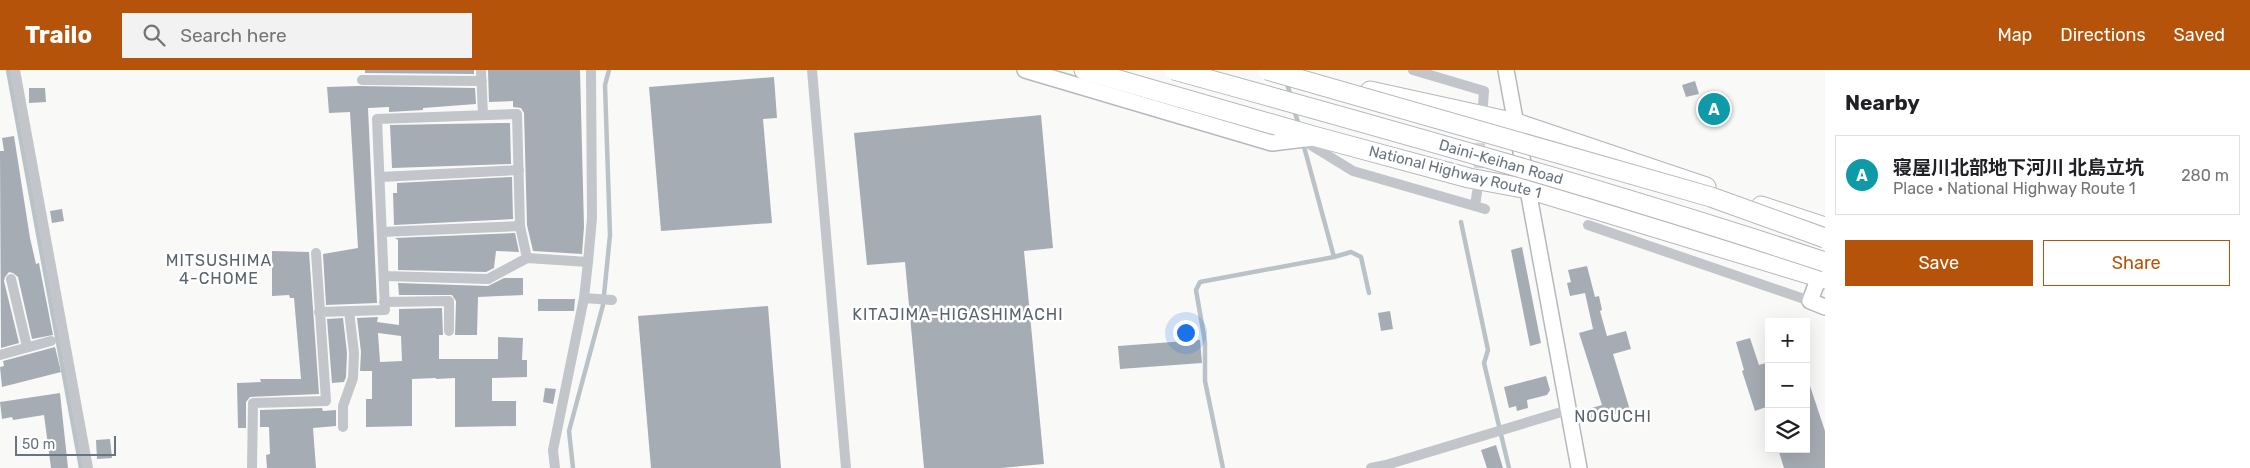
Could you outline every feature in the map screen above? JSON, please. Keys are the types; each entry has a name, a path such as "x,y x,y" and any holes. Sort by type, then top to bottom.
{"highway":[{"name":"National Highway Route 1","path":"1084,70 1138,94 1469,178 1528,189 1824,270"},
{"name":"Daini-Keihan Road","path":"1174,70 1505,162 1703,222 1824,270"},
{"name":"Daini-Keihan Road","path":"1267,70 1711,197 1825,238"},
{"path":"1297,70 1380,94 1516,123 1825,227"}],"street":[{"path":"16,70 88,468"},
{"path":"481,70 483,115"},
{"path":"555,468 553,450 584,298 592,218 591,70"},
{"path":"812,70 846,468"},
{"path":"1025,70 1138,94 1139,79 1115,70"},
{"path":"1413,70 1484,91 1483,105"},
{"path":"1506,70 1579,468"},
{"path":"362,80 482,81"},
{"path":"319,312 385,310 377,119 517,114 520,226 528,258"},
{"path":"1305,136 1352,171 1480,208 1477,192"},
{"path":"380,177 519,170"},
{"path":"1588,225 1825,307"},
{"path":"382,232 520,226"},
{"path":"252,468 253,403 326,401 316,253"},
{"path":"384,276 488,279 528,258 588,262"},
{"path":"1810,301 1824,270"},
{"path":"11,279 27,347"},
{"path":"584,298 612,300"},
{"path":"384,302 449,301 449,330"},
{"path":"343,427 343,406 354,378 354,353 349,311"},
{"path":"0,355 51,341"},
{"path":"1371,468 1386,466 1568,410"}],"building":[{"path":"365,70 474,70 474,74 365,73"},
{"path":"488,70 580,70 584,227 582,254 533,251 527,225 524,113 521,108 513,107 513,101 489,102"},
{"path":"774,77 777,118 763,119 772,223 661,231 649,87"},
{"path":"1695,81 1699,94 1686,97 1682,85"},
{"path":"327,87 475,88 476,104 389,112 389,107 368,108 377,303 326,305 323,254 358,248 350,112 329,113"},
{"path":"29,88 45,88 46,102 29,103"},
{"path":"1721,100 1724,114 1707,118 1704,104"},
{"path":"1041,115 1053,248 1024,251 1044,464 1001,468 924,468 905,262 867,265 854,133"},
{"path":"510,123 511,164 392,168 390,125"},
{"path":"14,136 30,238 36,264 39,263 53,335 32,339 18,277 9,272 4,281 19,343 1,348 0,151 4,151 2,138"},
{"path":"512,177 513,219 394,225 393,193 397,193 397,183"},
{"path":"62,209 64,221 52,223 50,211"},
{"path":"515,233 519,252 496,251 494,268 486,272 398,270 398,240 395,238"},
{"path":"1522,247 1541,343 1530,346 1511,250"},
{"path":"272,251 309,252 319,394 250,397 246,402 246,428 238,428 237,383 261,382 260,379 301,379 294,298 290,298 289,295 272,296"},
{"path":"1587,266 1595,297 1599,296 1602,310 1600,311 1607,336 1626,331 1631,349 1613,354 1630,410 1585,423 1581,411 1602,405 1579,333 1593,329 1585,293 1570,296 1567,283 1571,282 1568,270"},
{"path":"504,278 523,278 523,295 478,297 477,335 455,335 456,301 452,295 399,295 398,283 488,286"},
{"path":"538,299 575,299 574,311 538,311"},
{"path":"768,306 781,468 651,468 638,316"},
{"path":"442,308 443,335 439,335 439,359 498,359 498,337 523,338 522,360 527,360 527,377 492,378 492,401 516,401 516,426 455,427 455,378 436,378 412,379 412,426 366,427 366,399 372,399 372,371 360,371 361,352 357,318 378,317 377,322 399,325 399,309","holes":["378,333 401,336 402,361 380,362"]},
{"path":"1390,311 1393,329 1381,331 1378,313"},
{"path":"343,318 347,353 346,377 344,382 332,383 327,319"},
{"path":"1750,338 1759,365 1765,363 1765,407 1755,411 1742,371 1744,370 1736,342"},
{"path":"1200,340 1202,363 1120,369 1118,346"},
{"path":"55,347 61,372 2,387 0,367 4,366 3,361"},
{"path":"1546,376 1550,390 1547,395 1527,400 1528,408 1517,411 1516,406 1509,408 1504,387"},
{"path":"1810,386 1825,431 1825,468 1784,468 1779,453 1810,453"},
{"path":"545,388 556,389 553,404 543,402"},
{"path":"60,393 68,468 51,468 44,415 13,420 12,417 2,419 0,402"},
{"path":"322,408 323,411 336,410 336,426 313,428 316,468 267,468 266,455 270,454 269,427 260,427 260,410"},
{"path":"110,439 112,458 97,459 96,440"},
{"path":"1496,445 1503,468 1487,468 1481,450"}],"waterway":[{"path":"8,70 81,468"},
{"path":"573,468 569,431 603,305 610,235 605,85 609,70"},
{"path":"1286,80 1291,97"},
{"path":"1294,109 1299,126"},
{"path":"1303,143 1334,257"},
{"path":"1461,222 1488,350 1484,363 1509,468"},
{"path":"1223,468 1205,381 1205,342 1196,290 1200,282 1334,257 1351,252 1361,257 1369,293"}],"tunnel":[{"path":"1478,183 1481,128"}],"place":[{"name":"寝屋川北部地下河川 北島立坑","path":"1714,109"}],"district":[{"name":"MITSUSHIMA 4-CHOME","path":"219,269"},
{"name":"KITAJIMA-HIGASHIMACHI","path":"958,314"},
{"name":"NOGUCHI","path":"1613,416"}]}
